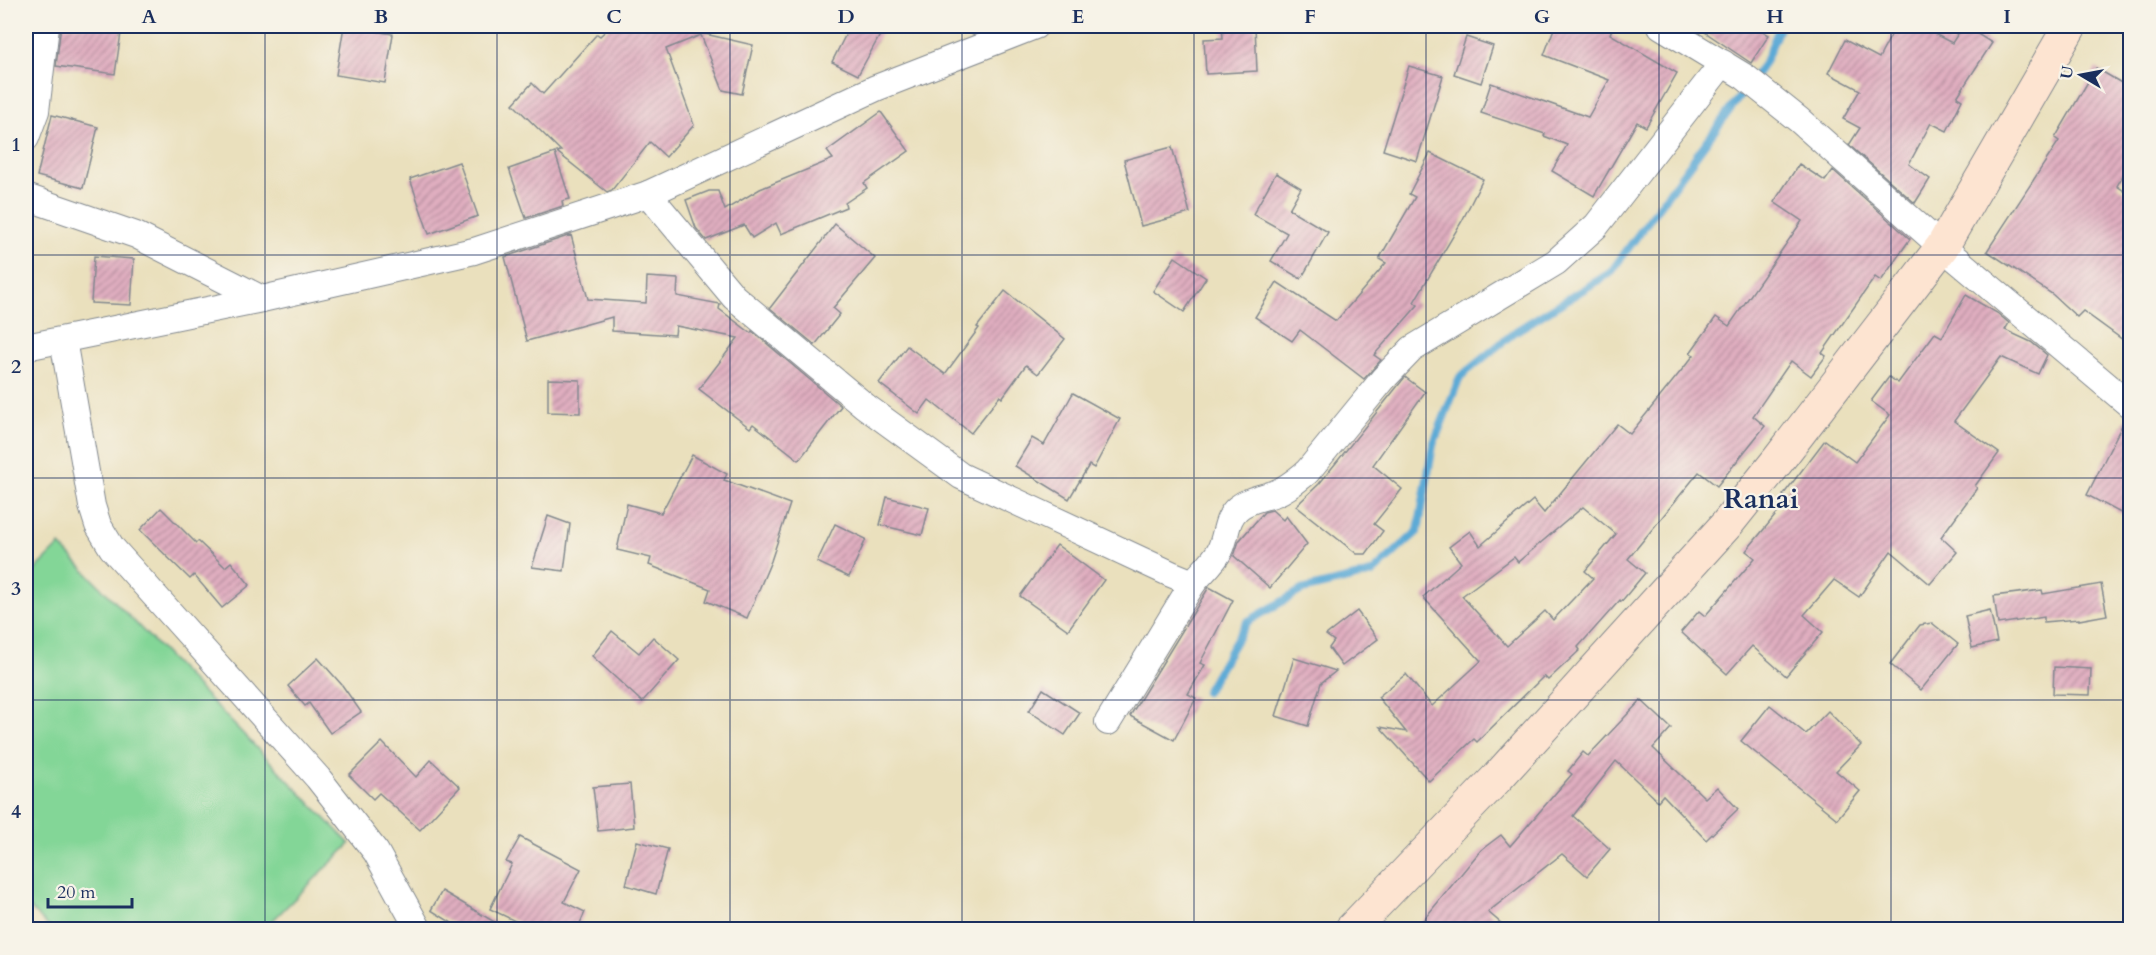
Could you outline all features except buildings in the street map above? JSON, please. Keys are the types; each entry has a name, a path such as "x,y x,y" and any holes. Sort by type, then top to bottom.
{"street":[{"path":"26,138 36,111 46,26"},
{"path":"26,348 261,299 474,251 648,194 876,88 1035,26"},
{"path":"1661,26 1745,77 1799,120 1942,247 2130,405"},
{"path":"1351,930 1496,779 1727,524 1942,247 2070,26"},
{"path":"1108,722 1193,583 1217,556 1224,542 1230,517 1236,509 1250,500 1276,493 1293,484 1307,472 1384,378 1412,349 1556,262 1596,226 1723,63"},
{"path":"648,194 734,297 846,392 961,476 1193,583"},
{"path":"26,197 136,235 261,299"},
{"path":"63,340 92,506 98,525 112,548 318,778 376,852 419,930"}],"green space":[{"path":"60,545 350,844 264,929 51,929 26,904 26,579"}],"waterway":[{"path":"1206,692 1247,622 1302,590 1372,573 1418,531 1433,445 1460,377 1516,331 1610,273 1765,62 1780,26"}],"district":[{"name":"Ranai","path":"1761,499"}]}
